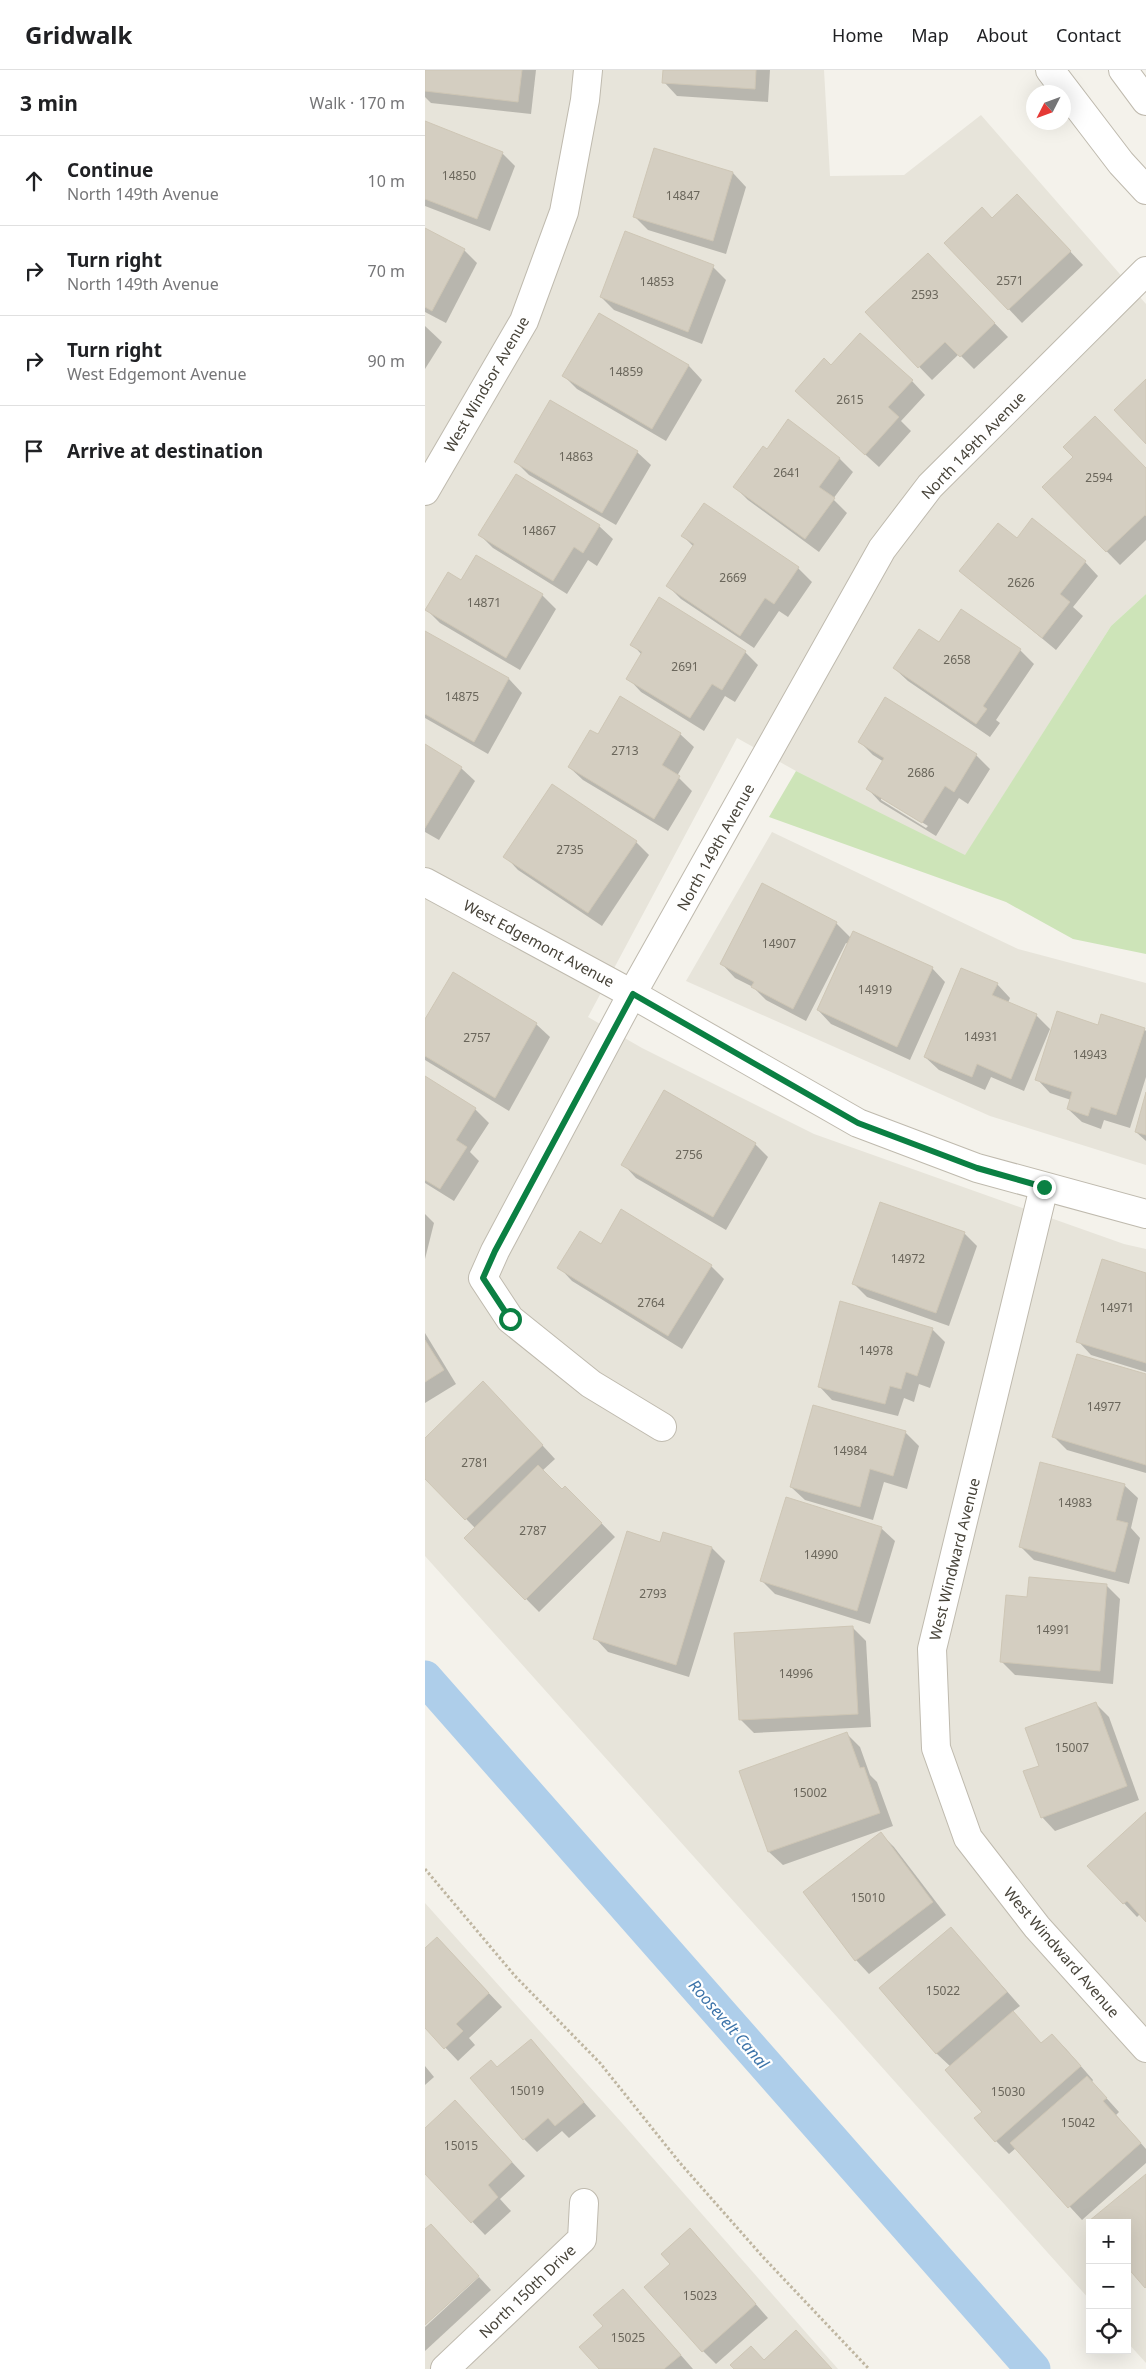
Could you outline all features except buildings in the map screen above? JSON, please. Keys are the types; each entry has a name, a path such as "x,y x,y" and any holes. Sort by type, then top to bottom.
{"street":[{"name":"West Windsor Avenue","path":"425,491 524,320 564,212 585,100 588,70"},
{"path":"1050,70 1121,163 1146,190"},
{"path":"1123,70 1146,101"},
{"name":"North 149th Avenue","path":"662,1427 591,1384 510,1319 483,1278 495,1251 633,994 882,549 930,486 1146,271"},
{"name":"West Edgemont Avenue","path":"425,882 633,994 858,1123 977,1168 1146,1214"},
{"name":"West Windward Avenue","path":"1044,1187 932,1649 936,1748 968,1838 1037,1927 1146,2048"},
{"name":"North 150th Drive","path":"445,2369 582,2239 585,2203"}],"path":[{"path":"425,1869 515,1976 600,2063 680,2162 763,2257 869,2369"}],"shaded area":[{"path":"425,70 824,70 830,176 904,175 981,115 1146,304 1146,594 1111,626 965,856 796,771 737,738 588,1017 642,1048 814,1134 1124,1244 1146,1249 1146,2363 1131,2346 1131,2219 1086,2219 1086,2296 425,1556"},
{"path":"772,832 1018,949 1146,983 1146,1165 990,1116 686,981"},
{"path":"425,1903 622,2123 838,2369 425,2369"}],"green space":[{"path":"1146,594 1146,954 1073,939 1006,902 769,817 796,771 965,855 1111,626"}],"waterway":[{"name":"Roosevelt Canal","path":"425,1678 1033,2369"}],"route":[{"path":"510,1319 483,1278 495,1251 633,994 858,1123 977,1168 1044,1187"}]}
